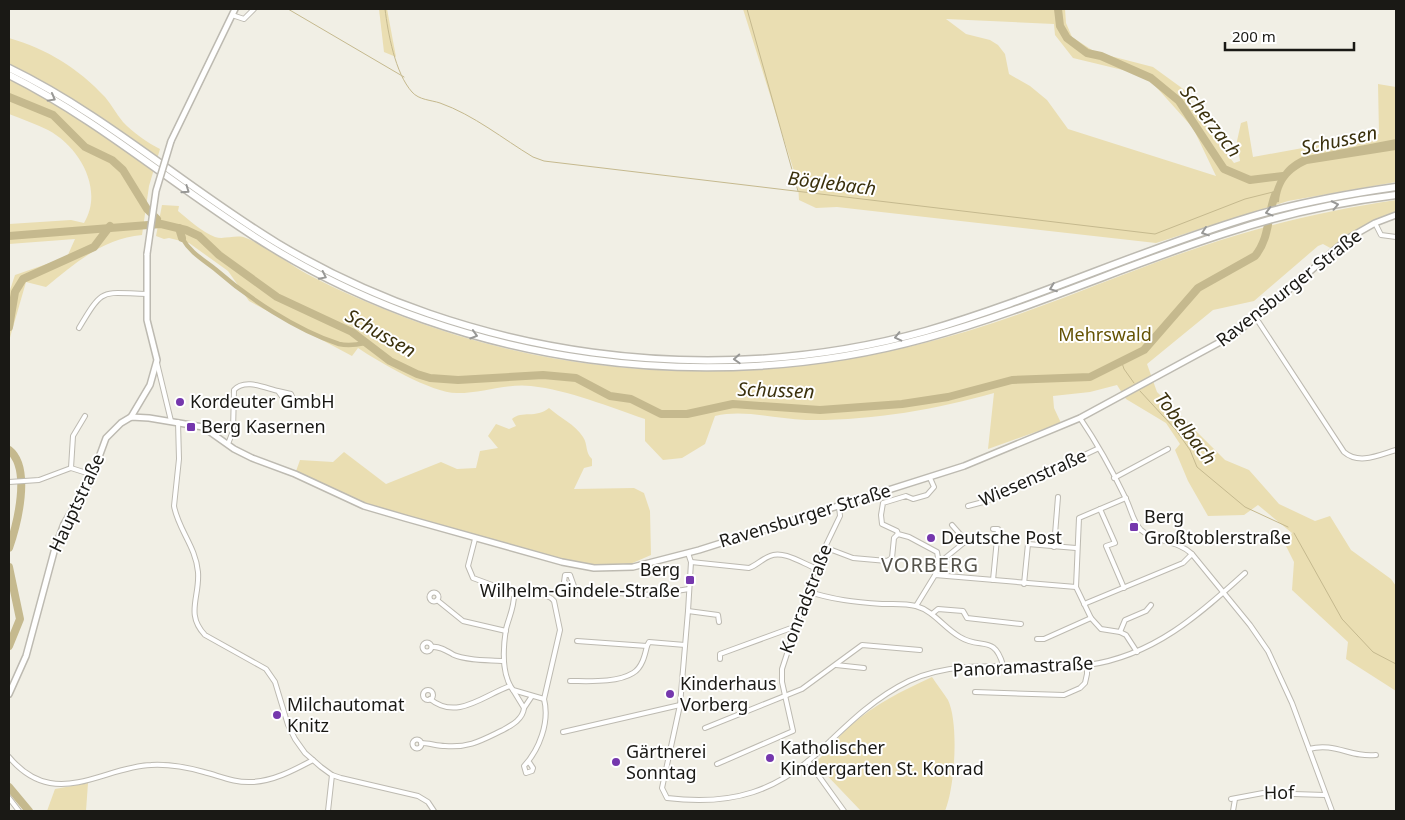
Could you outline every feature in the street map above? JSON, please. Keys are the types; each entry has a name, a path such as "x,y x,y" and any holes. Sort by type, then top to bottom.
{"highway":[{"path":"9,68 65,96 234,215 285,247 347,280 446,319 532,342 592,353 674,360 726,360 790,356 875,343 922,332 995,309 1167,245 1251,217 1288,207 1396,187"},
{"path":"9,75 96,125 271,248 335,282 402,311 484,338 592,360 674,367 735,367 811,361 876,350 968,326 1169,252 1252,224 1342,203 1396,195"}],"main road":[{"path":"170,421 131,417 150,385 157,360 147,320 147,254 156,191 171,141 235,9"},
{"name":"Ravensburger Straße","path":"170,421 203,427 252,458 295,474 364,506 475,539 562,562 605,568 646,565 930,478 1008,450 1080,418 1207,350 1256,318 1334,250 1374,224 1396,215"},
{"name":"Hauptstraße","path":"9,694 28,649 58,537 92,475 110,433 131,417"}],"street":[{"path":"232,16 244,19 254,9"},
{"path":"1374,224 1381,235 1396,238"},
{"path":"79,328 93,305 105,294 114,291 147,294"},
{"path":"1256,318 1344,452 1351,457 1360,459 1396,450"},
{"path":"157,360 170,421"},
{"path":"228,444 233,431 234,390 244,384 278,391"},
{"path":"71,468 73,436 85,416"},
{"path":"1080,418 1126,498 1136,522 1143,531 1154,537 1181,544 1192,554 1224,592 1268,651 1292,703 1332,811"},
{"path":"178,422 179,459 174,506 175,513 193,549 197,565 198,581 193,614 197,627 204,635 266,669 275,682 288,725 295,739 312,760 332,775 418,796 428,802 434,811"},
{"name":"Wiesenstraße","path":"968,506 987,501 1098,449"},
{"path":"1114,478 1168,449"},
{"path":"9,482 26,483 71,468 92,475"},
{"path":"916,606 935,575 938,563 937,552 908,536 898,534 897,531 882,524 881,515 883,503 906,496 913,499 928,495 934,487 930,478"},
{"path":"1054,546 1058,497"},
{"path":"1126,498 1079,518 1076,548 1076,587 1091,618 1101,629 1120,632 1126,635 1137,652"},
{"name":"Konradstraße","path":"717,764 793,731 784,696 782,669 794,627 815,568 840,516 839,506"},
{"path":"1100,509 1114,543 1106,546 1124,588"},
{"path":"938,563 966,541 952,525"},
{"path":"993,529 998,529 993,580"},
{"path":"824,547 852,558 887,561 892,558 894,538 898,534"},
{"path":"475,539 468,566 470,574 477,580 514,595 522,593 548,596 556,604 560,630 544,699 544,726 529,762"},
{"path":"1024,584 1028,544 1076,548"},
{"path":"563,732 680,705 691,562 688,553"},
{"path":"691,562 749,568 770,556 781,554 815,568"},
{"path":"1084,604 1183,563 1192,554"},
{"name":"Panoramastraße","path":"680,705 662,788 663,794 667,798 708,802 744,796 778,782 808,761 871,704 907,682 929,674 964,668 1003,665 1087,665 1115,660 1137,652 1181,628 1245,573"},
{"path":"935,575 1076,587"},
{"path":"575,589 581,592 634,596 689,589"},
{"path":"807,591 847,602 916,606 932,614 959,637 970,641 991,644 997,648 1003,665"},
{"path":"514,595 514,604 506,630 502,662 512,688 524,708"},
{"path":"437,600 463,621 506,630"},
{"path":"1120,632 1125,620 1146,611 1151,605"},
{"path":"932,614 938,609 963,611 967,618 1021,624"},
{"path":"688,611 718,616 719,622"},
{"path":"1036,639 1044,639 1091,618"},
{"path":"720,659 720,654 739,645 794,627"},
{"path":"577,641 647,646"},
{"path":"570,681 614,679 634,673 643,662 649,642 685,645"},
{"path":"705,728 802,689 862,645 920,650"},
{"path":"432,647 439,647 457,656 470,659 502,662"},
{"path":"835,665 864,668"},
{"path":"976,692 1064,695 1080,688 1087,674 1087,665"},
{"path":"430,699 449,708 466,707 512,688 544,699"},
{"path":"422,743 448,746 471,744 487,740 516,721 521,716 532,696"},
{"path":"1309,749 1326,746 1358,755 1376,755"},
{"path":"9,757 18,768 31,777 61,785 124,769 150,765 180,766 226,780 251,782 280,776 312,760"},
{"path":"808,761 844,811"},
{"path":"328,811 327,799 332,775"},
{"name":"Hof","path":"1233,811 1233,799 1263,793 1325,795"},
{"path":"9,798 19,811"}],"green space":[{"path":"379,9 387,9 396,57 384,52"},
{"path":"743,9 1065,9 1066,23 1072,37 1095,52 1153,67 1186,91 1212,135 1234,163 1240,161 1237,141 1241,123 1247,121 1253,157 1379,134 1378,84 1396,87 1396,182 1288,201 1156,243 837,207 816,208 799,200 798,184","holes":["946,19 1054,24 1055,35 1073,58 1131,72 1149,79 1193,128 1216,176 1068,129 1047,100 1030,86 1009,74 1005,54 998,45 990,40 966,34"]},
{"path":"9,38 49,54 73,68 105,97 127,126 150,144 160,149 149,186 142,235 128,237 103,246 79,261 46,287 26,282 9,341 9,293 15,275 67,257 75,239 9,244 9,224 71,220 84,223 90,210 91,197 86,170 70,147 48,130 9,114"},
{"name":"Mehrswald","path":"1396,200 1396,215 1334,250 1323,244 1318,246 1254,301 1213,310 1147,364 1157,392 1225,460 1249,470 1279,504 1315,521 1330,516 1351,550 1391,579 1396,586 1396,691 1346,659 1348,642 1292,590 1294,562 1286,546 1292,533 1258,505 1244,515 1208,516 1188,481 1175,450 1180,444 1166,423 1126,399 1117,385 1090,392 1053,396 1054,408 1061,423 988,449 994,393 948,405 854,419 806,420 737,414 715,416 705,444 682,458 663,460 645,441 645,419 589,400 560,391 522,385 467,393 447,392 406,376 358,348 352,356 249,301 228,271 189,243 156,236 162,205 179,206 178,211 210,235 219,238 246,238 262,245 307,274 341,291 401,316 470,339 540,356 611,366 683,371 754,369 826,362 897,349 968,331 998,322 1173,256 1227,238 1299,218"},
{"path":"549,408 580,432 585,440 588,454 592,459 592,466 584,468 574,489 634,488 644,493 650,511 651,555 621,568 581,566 364,506 295,474 300,460 333,462 344,452 386,484 441,462 457,469 476,468 480,451 498,448 488,436 496,424 509,429 516,426 512,419 516,416 539,413"},
{"path":"932,677 948,700 954,724 953,771 945,811 861,811 819,767 818,760 859,718 899,693"},
{"path":"88,783 86,811 47,811 55,789"}],"shaded area":[{"path":"1396,139 1396,150 1307,164 1287,178 1279,202 1270,204 1280,176 1289,166 1302,157"}],"waterway":[{"path":"288,9 404,77"},
{"name":"Böglebach","path":"385,9 390,41 397,64 406,84 415,95 465,114 533,157 544,161 1155,234 1245,199 1273,192"},
{"path":"747,9 798,191"},
{"name":"Scherzach","path":"1058,9 1060,26 1067,38 1087,53 1101,56 1151,78 1179,101 1224,169 1250,180 1283,176"},
{"path":"9,97 53,115 85,147 112,160 123,170 147,209 157,219"},
{"name":"Schussen","path":"9,236 161,224 186,230 199,236 219,255 277,297 352,332 390,361 430,378 458,380 543,375 576,378 610,396 631,399 661,414 687,414 733,404 820,410 902,404 948,397 1012,380 1090,377 1144,350 1198,288 1255,256 1266,234 1275,195"},
{"path":"9,327 15,292 23,279 94,247 110,226"},
{"path":"179,228 182,238"},
{"path":"182,238 193,251 228,280 257,302 290,322 339,344 365,343"},
{"name":"Tobelbach","path":"1122,363 1134,383"},
{"name":"Tobelbach","path":"1140,391 1176,430 1190,450 1197,467 1245,507 1288,527"},
{"path":"9,450 16,458 20,470 21,483 19,512 9,548"},
{"name":"Tobelbach","path":"1294,533 1342,619 1373,652 1396,664"},
{"path":"9,567 20,619 9,646"},
{"path":"9,787 29,811"}],"place":[{"name":"Kordeuter GmbH","path":"180,402"},
{"name":"Berg Kasernen","path":"191,427"},
{"name":"Berg Großtoblerstraße","path":"1134,527"},
{"name":"Deutsche Post","path":"931,538"},
{"name":"Berg Wilhelm-Gindele-Straße","path":"690,580"},
{"name":"Kinderhaus Vorberg","path":"670,694"},
{"name":"Milchautomat Knitz","path":"277,715"},
{"name":"Katholischer Kindergarten St. Konrad","path":"770,758"},
{"name":"Gärtnerei Sonntag","path":"616,762"}],"district":[{"name":"VORBERG","path":"930,565"}]}
